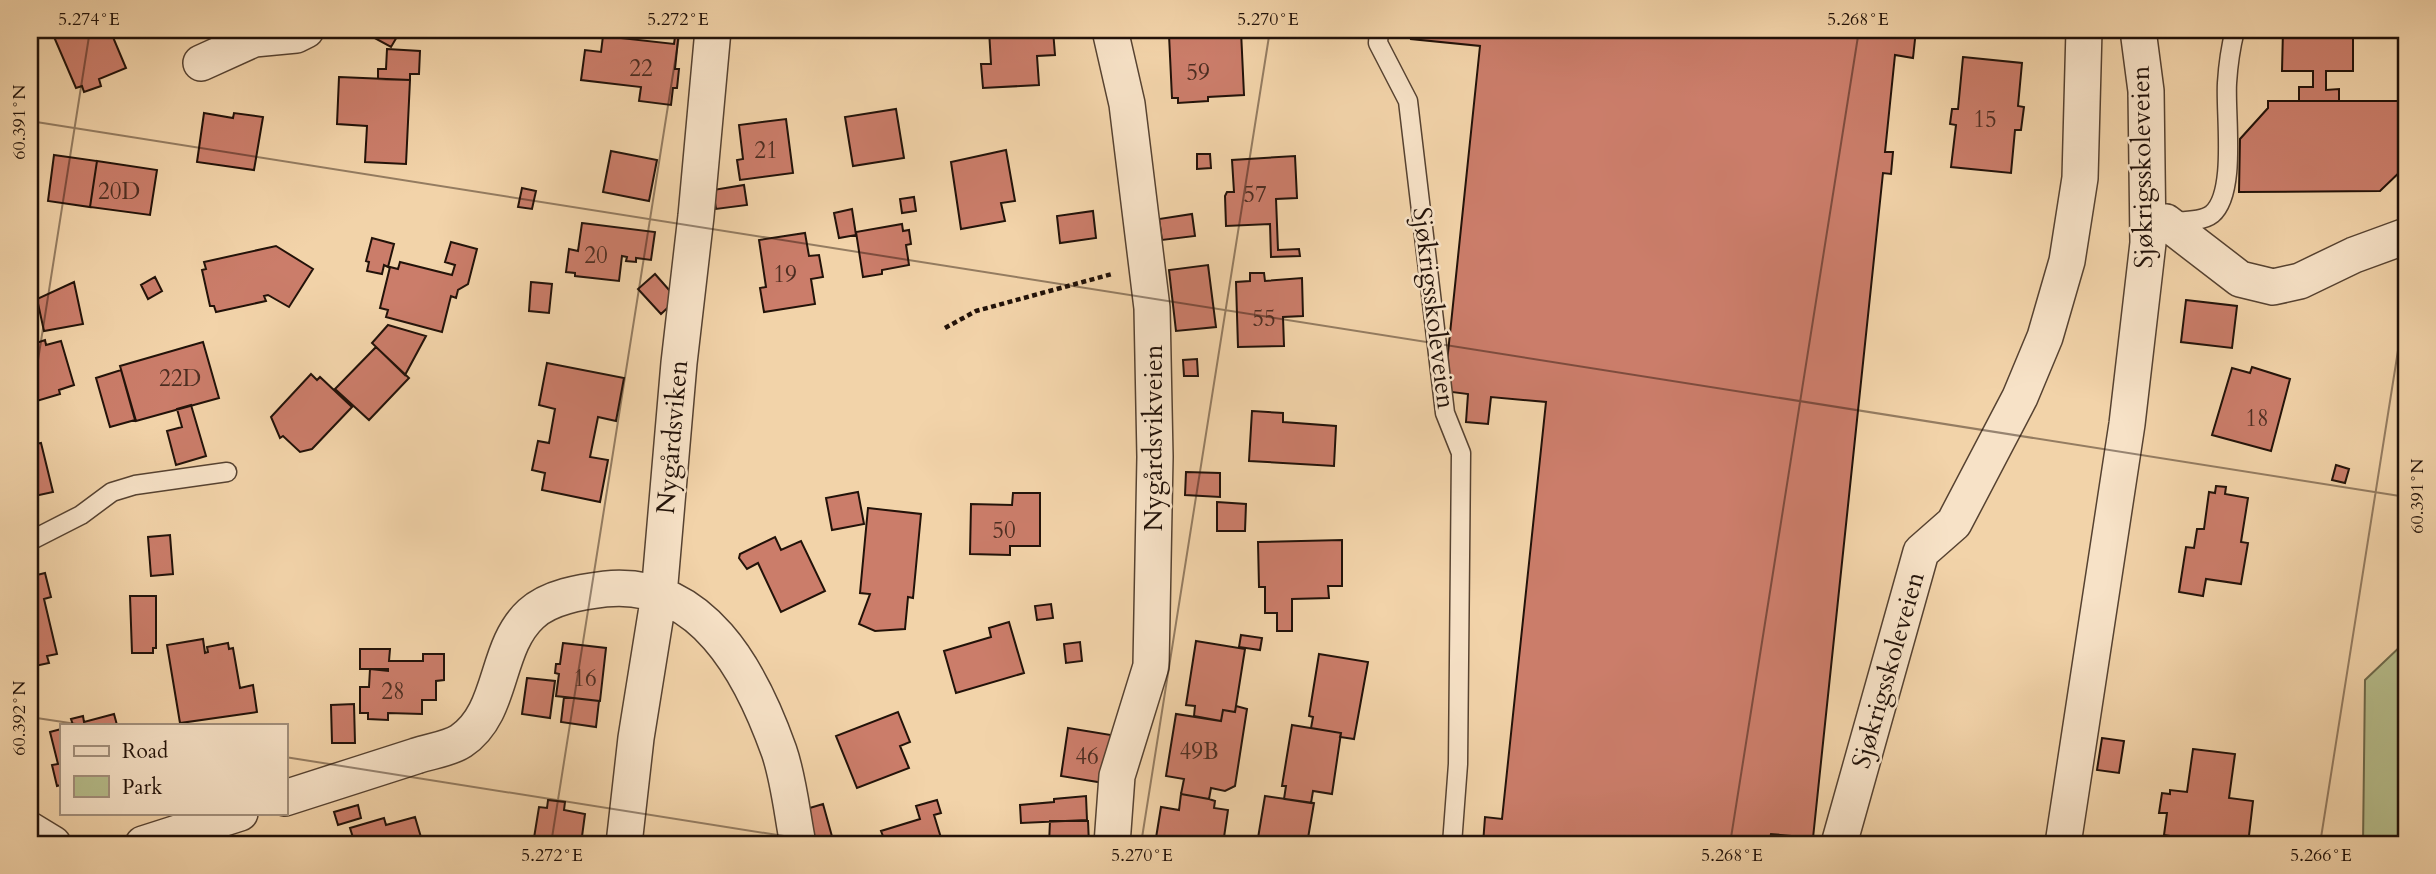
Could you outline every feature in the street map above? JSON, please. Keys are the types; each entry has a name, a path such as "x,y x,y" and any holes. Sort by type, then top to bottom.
{"street":[{"path":"201,64 254,39 296,35 306,30"},
{"name":"Nygårdsviken","path":"624,844 636,738 659,595 679,363 713,30"},
{"name":"Nygårdsvikveien","path":"1110,30 1127,104 1152,308 1155,457 1151,666 1117,776 1112,844"},
{"name":"Sjøkrigsskoleveien","path":"1839,844 1921,552 1954,523 2020,397 2045,337 2067,261 2080,178 2084,30"},
{"name":"Sjøkrigsskoleveien","path":"2063,844 2127,424 2148,243 2157,221 2146,92 2137,30"},
{"path":"2157,221 2239,279 2273,287 2300,281 2354,255 2406,236"},
{"path":"287,797 460,741 483,719 515,632 532,612 555,600 587,591 626,587 668,597 695,613 723,641 753,690 779,753 799,844"},
{"path":"143,844 237,814"},
{"path":"30,830 53,844"}],"lane":[{"name":"Sjøkrigsskoleveien","path":"1379,30 1378,43 1408,101 1445,413 1461,453 1458,764 1452,844"},
{"path":"2157,221 2192,221 2211,215 2223,198 2227,159 2227,82 2235,30"},
{"path":"30,541 80,515 112,492 135,485 228,472"}],"path":[{"path":"946,328 976,311 1009,301 1117,272 1147,270"}],"green space":[{"path":"2406,641 2406,844 2363,844 2365,680"}],"building":[{"path":"51,30 110,30 126,68 99,79 101,86 84,92 82,86 76,88"},
{"path":"360,30 401,30 391,47"},
{"path":"676,30 679,30 675,69 679,69 677,88 673,88 671,105 639,101 641,87 581,80 585,50 601,52 603,36 674,44"},
{"path":"989,30 1053,30 1055,55 1037,56 1039,85 983,88 981,64 991,64"},
{"path":"1412,30 1916,30 1913,58 1895,55 1885,152 1893,152 1891,174 1883,173 1813,838 1771,834 1769,844 1483,844 1485,817 1502,819 1546,402 1491,397 1488,424 1466,422 1468,394 1444,391 1480,46 1411,39"},
{"path":"2283,30 2353,30 2353,71 2326,71 2326,90 2339,89 2339,101 2299,101 2299,87 2313,87 2313,71 2282,71"},
{"path":"1241,31 1244,95 1208,97 1208,101 1178,103 1178,98 1172,98 1169,35"},
{"path":"387,49 420,51 419,74 410,74 410,80 378,79 378,69 386,69"},
{"path":"1963,57 2022,63 2018,106 2024,107 2021,130 2015,130 2011,173 1951,167 1956,125 1950,124 1952,109 1958,109"},
{"path":"339,77 410,80 406,164 365,162 367,126 337,124"},
{"path":"2268,101 2406,101 2406,166 2380,191 2239,192 2240,139 2268,108"},
{"path":"896,109 904,158 853,166 845,117"},
{"path":"204,113 233,118 234,113 263,117 254,170 197,162"},
{"path":"786,119 793,173 740,180 737,160 743,159 739,125"},
{"path":"1006,150 1015,201 1001,203 1005,221 961,229 951,162"},
{"path":"611,151 657,160 649,201 603,192"},
{"path":"1197,154 1210,154 1211,168 1197,169"},
{"path":"54,155 97,161 90,207 48,201"},
{"path":"1295,156 1297,198 1276,199 1278,250 1299,249 1300,256 1271,257 1270,224 1226,226 1225,196 1227,192 1234,192 1232,160"},
{"path":"97,161 157,170 150,215 90,207"},
{"path":"744,185 747,205 716,209 713,190"},
{"path":"522,188 536,191 532,209 518,207"},
{"path":"914,197 916,211 902,213 900,199"},
{"path":"852,209 856,235 839,238 834,213"},
{"path":"1093,211 1096,238 1060,243 1057,216"},
{"path":"1192,214 1195,236 1162,240 1159,219"},
{"path":"582,223 655,232 651,260 636,258 636,262 626,261 627,257 622,256 619,281 575,276 575,273 566,272 569,249 578,251"},
{"path":"902,224 903,231 909,230 911,244 906,245 909,265 863,277 856,232"},
{"path":"805,233 809,256 819,255 823,277 811,279 815,304 764,312 760,288 766,287 759,240"},
{"path":"372,238 394,244 388,267 384,265 382,274 367,271 369,262 366,261"},
{"path":"451,242 477,249 468,284 458,290 456,298 451,296 442,332 386,317 388,310 380,308 390,267 398,269 400,262 452,275 455,265 445,262"},
{"path":"276,246 313,269 289,307 268,295 264,296 266,301 216,312 214,306 210,306 202,270 206,269 204,262"},
{"path":"1208,265 1216,327 1176,331 1169,270"},
{"path":"1250,273 1264,273 1265,281 1302,278 1303,316 1283,317 1284,346 1238,347 1236,282 1250,281"},
{"path":"655,274 677,299 661,314 638,289"},
{"path":"155,277 162,291 148,299 141,285"},
{"path":"74,282 83,324 44,331 37,299"},
{"path":"531,282 552,284 549,313 529,311"},
{"path":"2186,300 2237,306 2232,348 2181,342"},
{"path":"388,325 426,336 405,375 372,343"},
{"path":"45,340 46,345 61,341 74,385 59,390 60,394 30,403 30,345"},
{"path":"203,342 219,398 136,421 120,366"},
{"path":"376,347 409,378 369,420 335,389"},
{"path":"1197,359 1198,376 1184,376 1183,360"},
{"path":"547,363 624,378 616,421 598,417 590,457 608,460 600,502 542,490 545,473 532,470 538,441 549,443 555,409 539,405"},
{"path":"2252,367 2290,379 2271,451 2212,435 2232,368 2250,373"},
{"path":"121,370 135,420 110,427 96,378"},
{"path":"311,374 317,380 320,377 352,407 312,449 300,452 283,436 280,438 271,417"},
{"path":"191,405 206,456 176,465 167,431 182,427 177,409"},
{"path":"1252,411 1283,413 1283,422 1336,426 1334,466 1249,461"},
{"path":"41,443 53,492 30,497 30,445"},
{"path":"2336,465 2349,469 2345,483 2332,480"},
{"path":"1186,472 1220,473 1220,497 1185,495"},
{"path":"2216,486 2226,487 2225,494 2248,498 2241,542 2248,543 2241,584 2206,579 2203,596 2179,592 2186,547 2194,548 2197,529 2204,529 2209,492 2215,493"},
{"path":"858,492 864,524 832,530 826,498"},
{"path":"1013,493 1040,493 1040,546 1010,546 1010,555 970,554 971,504 1012,505"},
{"path":"1217,502 1246,504 1245,531 1217,531"},
{"path":"868,508 921,514 913,598 908,597 905,629 875,631 859,624 870,594 860,593"},
{"path":"170,535 173,574 151,576 148,537"},
{"path":"775,537 781,550 801,541 825,591 781,612 758,563 747,569 739,558 740,554"},
{"path":"1342,540 1342,586 1328,586 1329,598 1292,599 1292,631 1277,631 1277,613 1265,613 1265,587 1259,587 1258,542"},
{"path":"45,573 51,597 44,599 57,654 47,656 49,663 30,667 30,574"},
{"path":"130,596 156,596 156,648 153,648 153,653 132,653"},
{"path":"1051,604 1053,618 1037,620 1035,606"},
{"path":"1009,622 1024,673 956,693 944,651 991,637 989,628"},
{"path":"1241,635 1262,638 1260,650 1239,647"},
{"path":"203,639 205,653 208,652 207,647 228,643 229,649 233,648 240,688 253,685 257,712 180,723 167,645"},
{"path":"1196,641 1245,649 1235,712 1223,710 1221,721 1194,716 1195,706 1186,705"},
{"path":"1080,642 1082,661 1066,663 1064,644"},
{"path":"563,643 606,648 600,701 556,696 559,674 555,673 556,664 560,664"},
{"path":"360,649 390,649 389,661 423,661 423,654 444,654 444,680 436,681 436,700 422,700 422,714 388,713 388,720 368,719 368,713 360,713 360,687 369,687 370,669 360,669"},
{"path":"1319,654 1368,662 1354,739 1340,737 1341,733 1311,728 1313,717 1309,716"},
{"path":"527,678 555,681 550,718 522,714"},
{"path":"564,697 599,701 596,727 561,722"},
{"path":"354,704 355,743 332,743 331,705"},
{"path":"1236,706 1247,709 1235,786 1225,791 1211,788 1209,799 1181,794 1184,779 1166,776 1176,714 1221,721 1223,710 1235,712"},
{"path":"898,712 910,742 900,746 909,768 857,788 836,736"},
{"path":"114,714 117,724 73,724 71,719 83,716 84,722"},
{"path":"1292,725 1341,733 1332,794 1313,791 1311,803 1284,799 1286,786 1282,786"},
{"path":"1068,728 1111,735 1104,783 1061,776"},
{"path":"60,729 60,785 57,786 52,765 58,764 50,732"},
{"path":"2102,738 2124,741 2119,773 2097,770"},
{"path":"2193,749 2235,754 2229,798 2253,801 2248,844 2214,843 2164,835 2167,813 2159,813 2162,793 2170,794 2170,790 2187,792"},
{"path":"1181,794 1215,801 1214,808 1228,810 1223,844 1155,844 1161,807 1179,810"},
{"path":"1086,796 1087,820 1021,823 1020,805"},
{"path":"1265,796 1314,803 1307,844 1257,844"},
{"path":"548,800 565,802 564,810 585,814 581,844 533,844 539,807 547,808"},
{"path":"937,800 941,813 934,815 942,841 956,837 958,844 886,844 881,831 920,819 916,806"},
{"path":"823,804 833,840 812,844 803,810"},
{"path":"358,805 361,818 338,825 334,812"},
{"path":"415,817 423,844 355,844 350,828 384,818 386,825"},
{"path":"1050,821 1088,821 1089,844 1049,844"}]}
